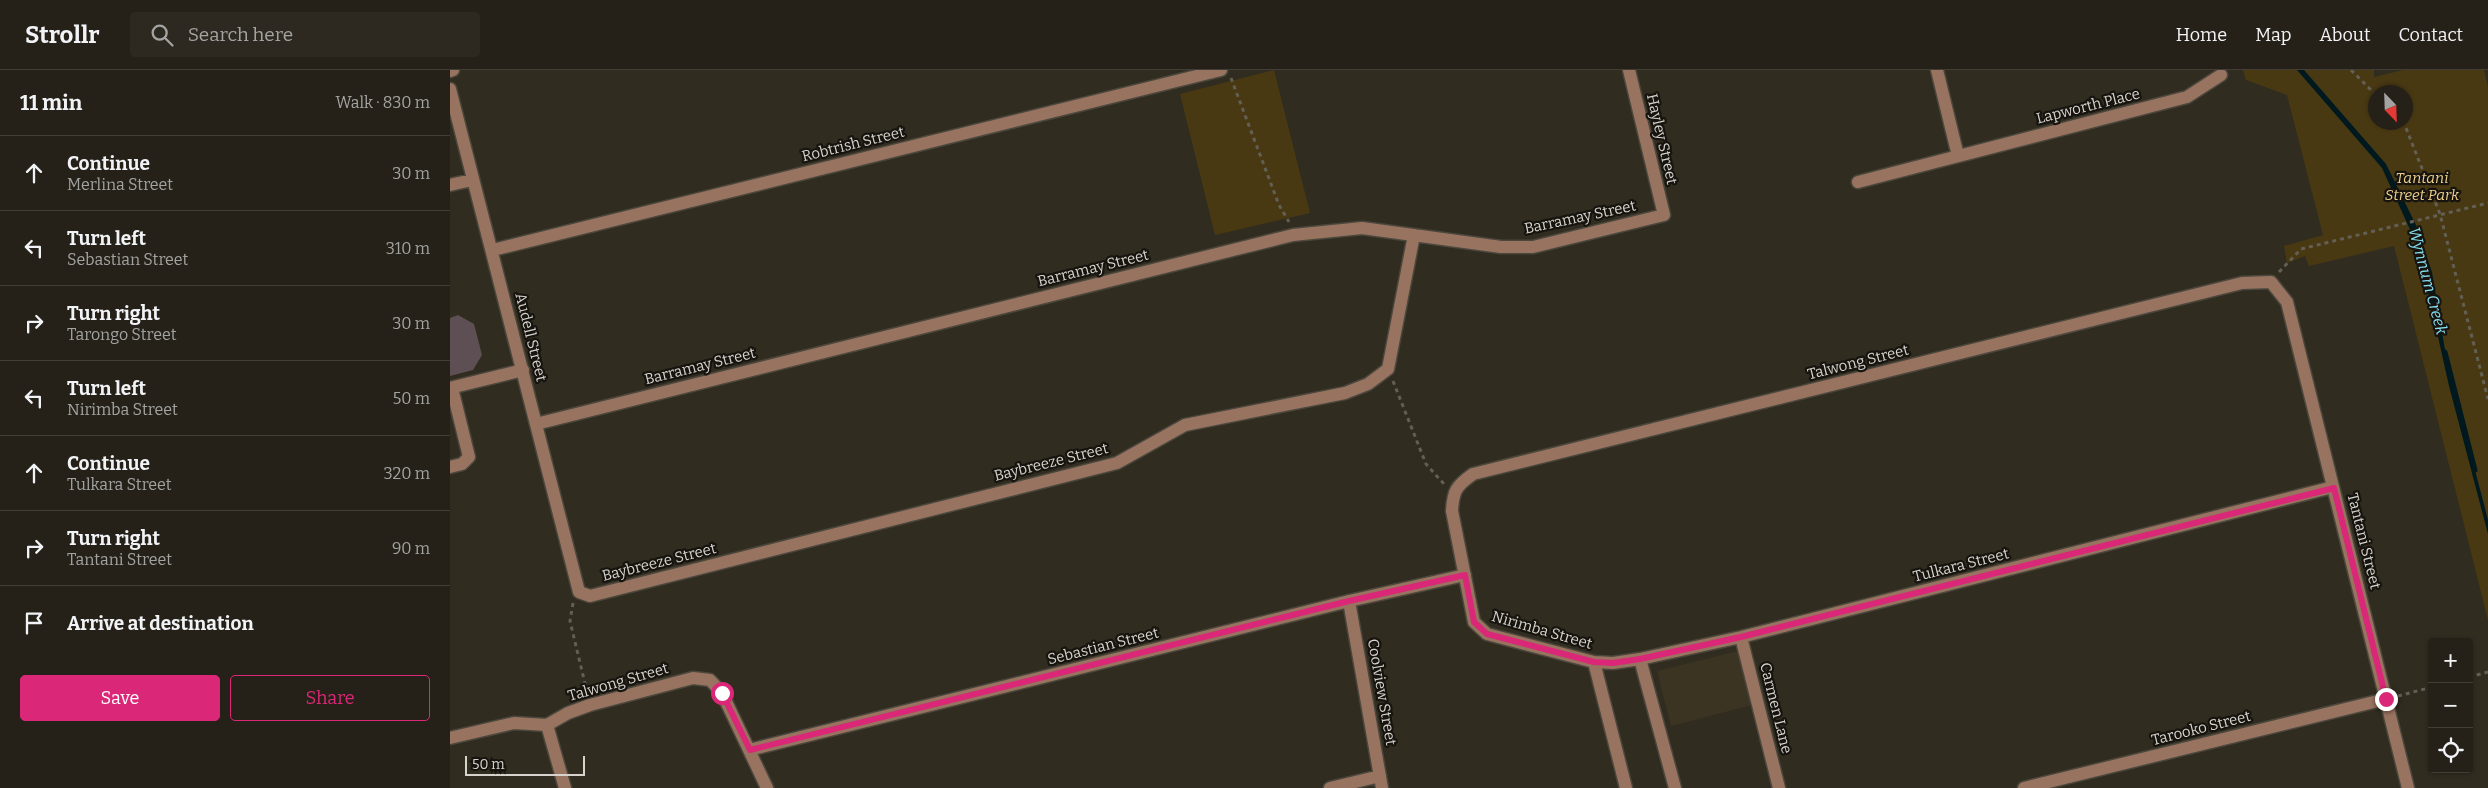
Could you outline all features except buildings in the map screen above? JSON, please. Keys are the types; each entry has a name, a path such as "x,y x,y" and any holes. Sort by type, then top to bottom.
{"street":[{"name":"Hayley Street","path":"1629,70 1664,215"},
{"path":"1937,70 1958,156"},
{"name":"Robtrish Street","path":"493,250 1226,73"},
{"name":"Lapworth Place","path":"1858,182 2186,97 2221,75"},
{"name":"Audell Street","path":"450,89 472,180 493,250 523,370 576,597"},
{"path":"450,185 472,180"},
{"name":"Barramay Street","path":"536,424 1293,235 1362,228 1501,246 1533,247 1664,215"},
{"path":"1388,369 1414,234"},
{"name":"Tantani Street","path":"2271,282 2287,302 2408,788"},
{"name":"Talwong Street","path":"1453,494 1461,482 1473,474 2242,283 2271,282"},
{"name":"Baybreeze Street","path":"576,597 590,596 1117,463 1185,425 1345,393 1368,384 1388,369"},
{"path":"450,467 462,464 469,457 451,388 523,370"},
{"name":"Tulkara Street","path":"1594,662 1613,663 1640,659 1741,637 2334,488"},
{"path":"1453,494 1452,510 1465,575"},
{"name":"Sebastian Street","path":"750,750 1349,601 1465,575"},
{"name":"Nirimba Street","path":"1465,575 1474,622 1487,634 1594,662 1626,788"},
{"name":"Coolview Street","path":"1349,601 1381,782"},
{"name":"Carmen Lane","path":"1741,637 1779,788"},
{"path":"1640,659 1675,788"},
{"name":"Talwong Street","path":"546,725 568,713 590,705 693,678 710,680 722,693 750,750"},
{"name":"Tarooko Street","path":"2024,788 2386,699"},
{"path":"450,738 514,723 546,725 565,788"},
{"path":"750,750 767,788"},
{"path":"1330,788 1381,782"}],"path":[{"path":"2351,70 2368,87"},
{"path":"1226,73 1293,235"},
{"path":"2407,130 2440,214 2488,399"},
{"path":"2271,282 2301,249 2488,203"},
{"path":"1388,369 1426,464 1453,494"},
{"path":"576,597 570,621 590,705"},
{"path":"2473,676 2488,672"},
{"path":"2386,699 2428,688"}],"shaded area":[{"path":"1738,651 1752,705 1671,726 1657,671"}],"green space":[{"path":"1274,70 1310,213 1215,235 1180,94"},
{"name":"Tantani Street Park","path":"2243,70 2374,70 2374,77 2403,70 2484,70 2488,87 2488,620 2394,246 2309,266 2305,256 2287,263 2284,246 2323,235 2287,95 2246,80"}],"water":[{"path":"2297,70 2304,70 2386,164 2416,225 2432,272 2447,362 2488,520 2488,534 2449,386 2418,247 2382,168"}],"waterway":[{"name":"Wynnum Creek","path":"2445,352 2475,470"}],"route":[{"path":"722,693 750,750 1349,601 1465,575 1474,622 1480,630 1487,634 1594,662 1613,663 1741,637 2334,488 2386,699"}]}
